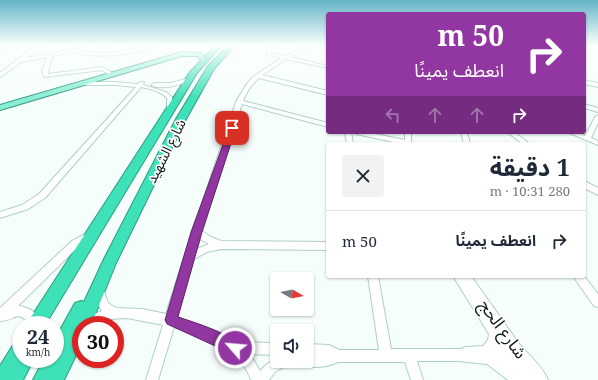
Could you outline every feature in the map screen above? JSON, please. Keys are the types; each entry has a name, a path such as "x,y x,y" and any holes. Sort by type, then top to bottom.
{"highway":[{"name":"شارع الشهيد","path":"44,316 92,244 94,238 92,235 201,63"},
{"name":"شارع الشهيد","path":"87,316 109,263 181,120 201,83 215,63"},
{"name":"شارع الشهيد","path":"64,341 97,280 109,263"},
{"name":"شارع الشهيد","path":"54,380 72,346"},
{"path":"2,380 12,363"},
{"path":"13,380 20,368"},
{"name":"شارع الشهيد","path":"43,380 50,368"}],"main road":[{"path":"0,104 10,104 149,63"},
{"path":"0,108 112,74"}],"street":[{"path":"0,74 15,63"},
{"path":"48,63 45,72 46,76 103,68 118,80 166,93 170,98 170,110"},
{"path":"152,380 196,232 240,102 246,89 259,76 277,63"},
{"path":"305,63 326,68"},
{"path":"259,76 326,92"},
{"path":"80,84 102,82 129,85 166,85 189,80"},
{"path":"586,82 598,84"},
{"path":"129,85 130,95"},
{"path":"0,215 25,207 42,196 140,85"},
{"path":"240,102 326,124"},
{"path":"586,107 598,110"},
{"path":"586,133 593,128 593,124 598,117"},
{"path":"365,134 399,142"},
{"path":"513,134 524,142"},
{"path":"583,135 598,142"},
{"path":"586,185 598,192"},
{"path":"196,232 208,240 221,245"},
{"path":"0,316 75,244 92,235"},
{"path":"189,257 205,249 221,245 326,246"},
{"path":"373,278 386,356"},
{"name":"شارع الحج","path":"459,278 495,332 542,380"},
{"name":"شارع الحج","path":"466,278 530,380"},
{"path":"580,278 598,302"},
{"path":"99,288 101,300 104,306 116,313"},
{"path":"0,316 22,311 32,316"},
{"path":"105,316 116,313 171,320 226,343 235,348 245,359 257,380"},
{"path":"488,355 493,343 495,332"},
{"path":"235,348 270,349"},
{"path":"314,350 329,351 338,356"},
{"path":"314,360 329,360 338,356 515,354"},
{"path":"488,355 519,380"},
{"path":"409,356 417,380"},
{"path":"260,380 271,368"}],"route":[{"path":"232,128 196,232 171,320 235,348"}]}
